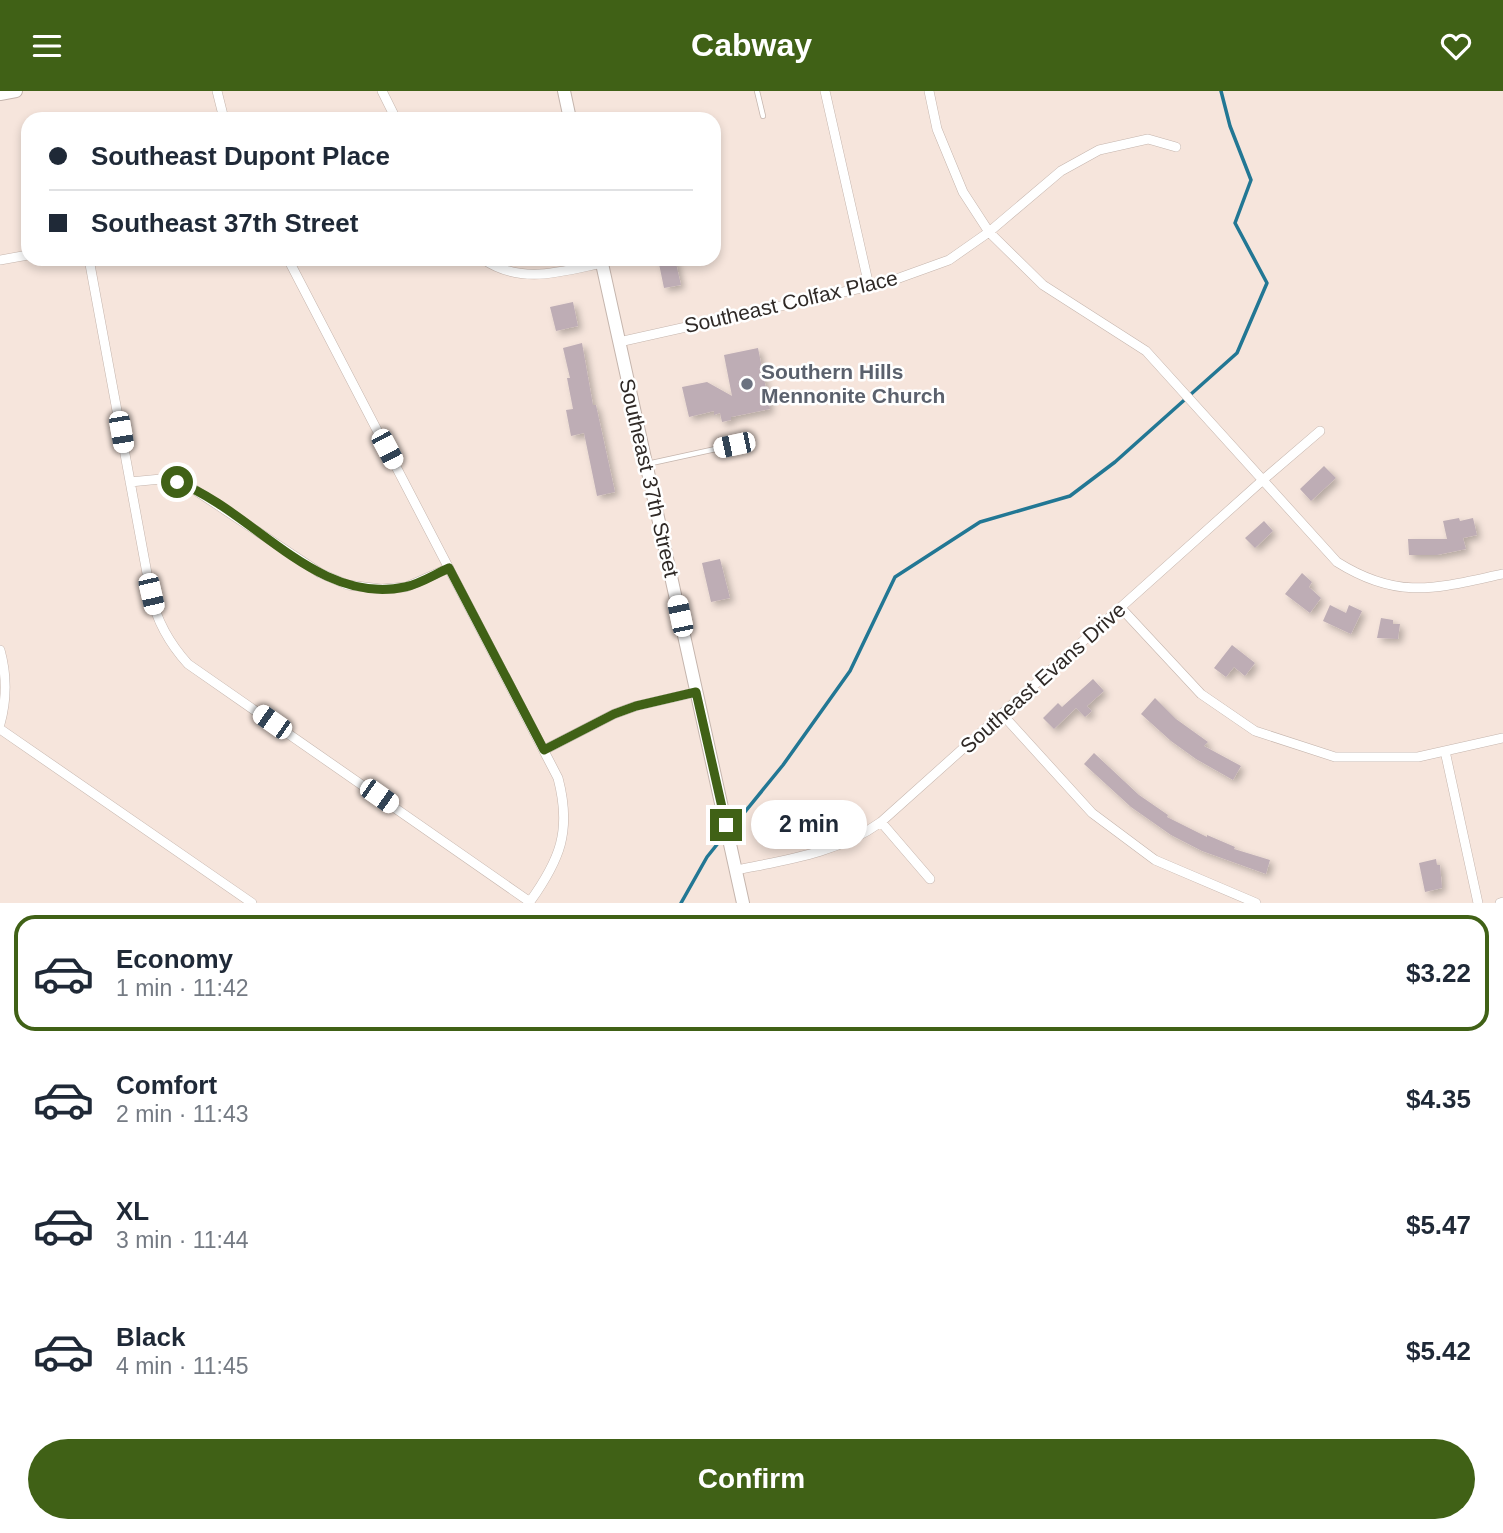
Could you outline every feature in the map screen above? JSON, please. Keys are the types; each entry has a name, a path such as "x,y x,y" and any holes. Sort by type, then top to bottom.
{"main road":[{"path":"0,94 16,91"},
{"path":"564,91 568,112"},
{"name":"Southeast 37th Street","path":"602,266 743,903"}],"street":[{"path":"217,91 222,112"},
{"path":"382,91 392,112"},
{"path":"825,91 869,286"},
{"path":"929,91 937,129 963,192 989,232 1043,285 1146,351 1337,562 1362,576 1400,587 1423,589 1503,574"},
{"name":"Southeast Colfax Place","path":"619,342 888,282 948,260 989,232 1060,171 1099,150 1148,139 1175,147"},
{"path":"0,260 21,256"},
{"path":"90,266 154,608 166,636 188,664 530,902 553,867 563,838 563,797 558,778 292,266"},
{"path":"495,266 524,276 540,276 581,266"},
{"name":"Southeast Evans Drive","path":"734,866 835,847 881,822 1320,431"},
{"path":"130,482 161,479 192,488 320,573 348,585 381,589 406,587 449,568"},
{"path":"1121,608 1200,694 1255,731 1335,757 1418,757 1503,738"},
{"path":"0,650 6,684 0,724"},
{"path":"544,750 614,714 696,692"},
{"path":"1002,714 1093,813 1155,860 1256,903"},
{"path":"0,729 252,903"},
{"path":"1446,751 1478,903"},
{"path":"881,822 930,879"}],"lane":[{"path":"757,91 763,116"},
{"path":"646,464 734,445"}],"building":[{"path":"659,266 677,266 681,285 664,288"},
{"path":"573,302 578,326 556,331 550,307"},
{"path":"582,343 593,405 596,405 615,492 597,496 584,433 571,436 566,410 573,409 563,348"},
{"name":"Southern Hills Mennonite Church","path":"758,348 770,409 731,417 731,420 722,422 720,413 714,415 714,411 689,417 682,387 707,382 732,396 724,355"},
{"path":"1324,466 1336,478 1311,501 1300,489"},
{"path":"1459,518 1460,521 1473,518 1477,535 1463,538 1466,549 1437,555 1409,555 1408,539 1447,539 1443,521"},
{"path":"1264,521 1273,531 1255,548 1245,538"},
{"path":"720,559 730,598 711,602 702,563"},
{"path":"1302,573 1312,582 1309,587 1321,598 1310,613 1285,594"},
{"path":"1330,605 1346,613 1349,605 1362,611 1351,634 1323,621"},
{"path":"1381,618 1393,620 1393,624 1400,624 1398,639 1377,638"},
{"path":"1232,645 1255,663 1245,676 1234,667 1226,677 1214,668"},
{"path":"1093,679 1104,691 1087,706 1092,711 1085,717 1076,708 1054,729 1043,718 1058,703 1062,707"},
{"path":"1155,698 1176,719 1208,742 1204,746 1241,766 1233,780 1196,759 1141,714"},
{"path":"1094,753 1139,795 1168,815 1167,817 1207,837 1235,847 1234,849 1270,860 1266,874 1202,851 1171,835 1131,807 1084,764"},
{"path":"1436,859 1437,865 1440,865 1442,888 1425,892 1419,863"}],"waterway":[{"path":"731,829 783,765 850,671 895,577 980,522 1070,496 1115,462 1237,353 1267,283 1235,223 1251,180 1230,126 1221,91"},
{"path":"681,903 707,857 723,837"}],"place":[{"name":"Southern Hills Mennonite Church","path":"747,384"}],"route":[{"path":"177,482 204,494 320,573 348,585 381,589 406,587 449,568 544,750 614,714 696,692 726,825"}]}
